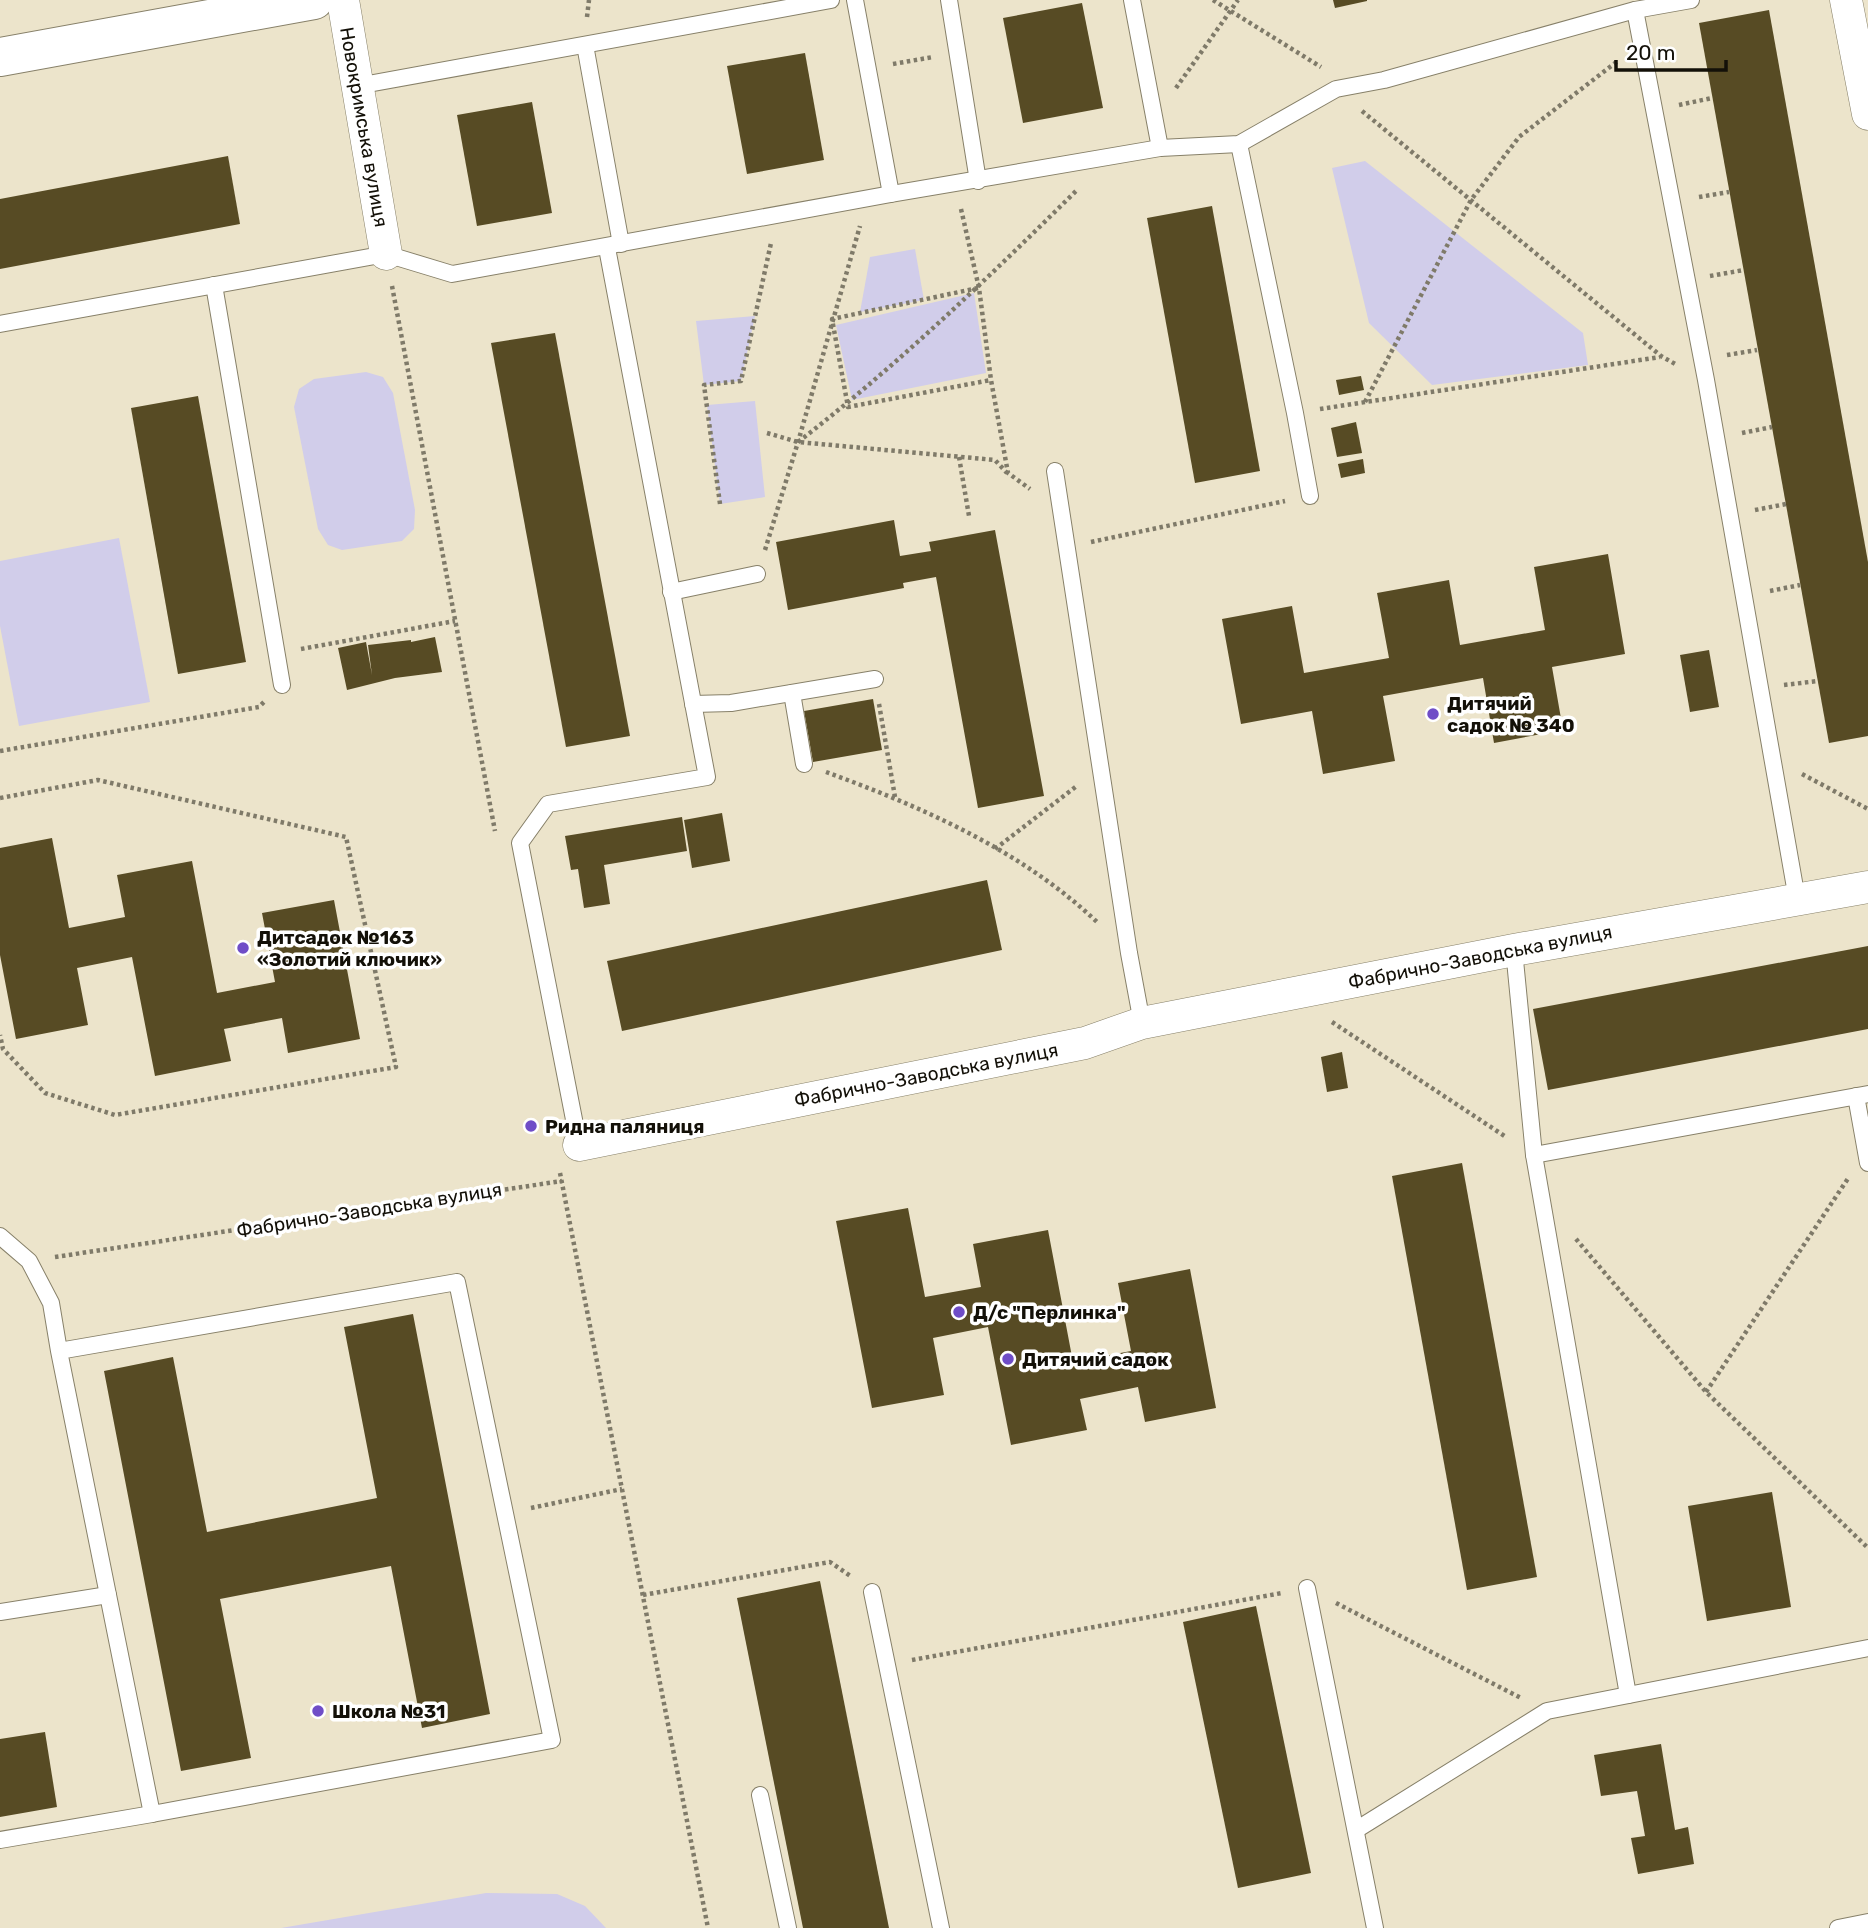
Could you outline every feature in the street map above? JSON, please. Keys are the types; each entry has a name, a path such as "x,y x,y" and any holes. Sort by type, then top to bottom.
{"street":[{"path":"0,57 314,0"},
{"name":"Новокримська вулиця","path":"342,0 386,254"},
{"path":"1846,0 1866,94"},
{"name":"Фабрично-Заводська вулиця","path":"579,1145 1084,1043 1142,1023 1514,950 1868,887"}],"lane":[{"path":"357,86 831,0"},
{"path":"855,0 891,194"},
{"path":"949,0 978,181"},
{"path":"1132,0 1160,148"},
{"path":"0,324 386,254 452,274 1160,148 1239,144 1336,89 1384,79 1635,10 1691,0"},
{"path":"1635,10 1706,380 1797,899"},
{"path":"579,1145 520,843 548,804 707,778 671,592 614,246 585,45"},
{"path":"1239,144 1296,413 1310,496"},
{"path":"214,285 282,685"},
{"path":"1055,471 1142,1023"},
{"path":"671,592 757,574"},
{"path":"693,704 732,703 875,679"},
{"path":"792,693 804,764"},
{"path":"1514,950 1534,1155 1628,1695"},
{"path":"1534,1155 1862,1095 1867,1158"},
{"path":"0,1236 29,1261 51,1303 152,1814"},
{"path":"0,1840 552,1741 457,1282 59,1351"},
{"path":"1307,1588 1375,1928"},
{"path":"872,1592 941,1928"},
{"path":"0,1612 108,1595"},
{"path":"1356,1830 1547,1711 1868,1648"},
{"path":"760,1795 788,1928"},
{"path":"1838,1928 1868,1922"}],"path":[{"path":"1213,0 1318,64 1336,89 1661,356 1706,380"},
{"path":"1155,119 1238,0"},
{"path":"1365,402 1471,200 1519,137 1642,42"},
{"path":"868,68 958,53"},
{"path":"798,442 847,404 979,288 1110,157"},
{"path":"956,184 979,288 991,380 1008,474"},
{"path":"757,574 868,198"},
{"path":"720,504 704,385 741,381 777,215"},
{"path":"832,319 979,288"},
{"path":"832,319 848,407 991,380"},
{"path":"1296,413 1661,356"},
{"path":"767,433 798,442 995,460 1008,474 1062,511"},
{"path":"958,457 969,516"},
{"path":"1067,547 1310,496"},
{"path":"276,654 455,621"},
{"path":"875,679 895,797"},
{"path":"0,751 259,707 282,685"},
{"path":"1773,758 1868,809"},
{"path":"804,764 895,797 995,849 1073,899"},
{"path":"995,849 1102,768"},
{"path":"0,798 98,780 346,837 396,1067 115,1115 45,1093 2,1049 0,1035"},
{"path":"1328,1019 1534,1155"},
{"name":"Фабрично-Заводська вулиця","path":"29,1261 562,1181 579,1145"},
{"path":"1706,1392 1867,1158"},
{"path":"1542,1199 1706,1392 1868,1548"},
{"path":"505,1513 622,1489"},
{"path":"643,1594 830,1562 872,1592"},
{"path":"887,1664 1307,1588 1547,1711"}],"shaded area":[{"path":"1365,161 1583,333 1588,365 1432,385 1369,323 1332,168"},
{"path":"915,249 924,300 860,312 870,257"},
{"path":"974,293 986,373 852,400 836,325"},
{"path":"755,316 741,381 704,385 696,321"},
{"path":"366,372 383,377 393,393 415,510 414,529 402,541 342,550 328,545 318,529 294,407 299,389 314,379"},
{"path":"755,401 765,497 720,504 707,405"},
{"path":"119,538 150,702 19,726 0,626 0,561"},
{"path":"486,1893 557,1894 585,1906 606,1928 281,1928"}],"building":[{"path":"1333,0 1367,0 1367,1 1335,8"},
{"path":"1082,3 1103,108 1023,123 1003,18"},
{"path":"1769,10 1868,562 1868,736 1829,743 1699,23"},
{"path":"805,53 824,160 747,174 727,66"},
{"path":"532,102 552,213 477,226 457,115"},
{"path":"228,156 240,224 0,269 0,199"},
{"path":"1212,206 1260,471 1195,483 1147,218"},
{"path":"555,333 630,736 566,747 491,343"},
{"path":"1361,376 1364,390 1339,395 1336,380"},
{"path":"198,396 246,662 178,674 131,408"},
{"path":"1356,422 1362,453 1337,457 1331,428"},
{"path":"1363,459 1365,473 1341,478 1338,464"},
{"path":"894,520 900,556 931,551 929,542 995,530 1044,796 978,808 936,577 903,583 904,588 788,610 776,542"},
{"path":"1608,554 1625,654 1552,667 1563,730 1494,743 1483,678 1383,696 1395,761 1323,774 1312,711 1241,724 1222,619 1292,606 1304,673 1389,658 1377,593 1449,580 1460,645 1545,630 1534,567"},
{"path":"435,637 442,672 395,678 347,690 338,648 366,642 372,675 368,645 411,642"},
{"path":"1709,650 1719,707 1690,712 1680,655"},
{"path":"873,699 882,750 813,762 804,711"},
{"path":"722,813 730,861 692,868 684,820"},
{"path":"682,817 687,851 604,865 610,904 584,908 578,869 571,870 565,836"},
{"path":"52,838 69,928 125,917 117,875 192,861 217,993 275,982 262,913 334,900 360,1039 288,1053 282,1018 224,1029 231,1061 155,1076 132,957 77,968 88,1025 16,1039 0,955 0,848"},
{"path":"987,880 1002,950 622,1031 607,961"},
{"path":"1868,946 1868,1029 1548,1090 1533,1009"},
{"path":"1342,1052 1348,1088 1327,1092 1321,1057"},
{"path":"1462,1163 1537,1577 1467,1590 1392,1176"},
{"name":"Д/с \"Перлинка\"","path":"908,1208 925,1297 981,1287 973,1244 1048,1230 1073,1362 1131,1351 1118,1283 1190,1269 1216,1408 1145,1422 1138,1387 1080,1399 1087,1430 1011,1445 988,1327 933,1338 944,1395 872,1408 836,1221"},
{"path":"413,1314 490,1714 422,1728 391,1566 220,1599 251,1758 181,1771 104,1371 173,1357 207,1532 377,1498 344,1327"},
{"path":"1772,1492 1791,1607 1707,1621 1688,1506"},
{"path":"820,1581 889,1928 803,1928 737,1598"},
{"path":"1256,1606 1311,1873 1238,1888 1183,1622"},
{"path":"45,1732 57,1807 0,1817 0,1739"},
{"path":"1661,1744 1675,1830 1688,1827 1694,1864 1638,1874 1631,1838 1645,1836 1637,1791 1601,1796 1594,1755"}],"place":[{"name":"Дитячий садок № 340","path":"1433,714"},
{"name":"Дитсадок №163 «Золотий ключик»","path":"243,948"},
{"name":"Ридна паляниця","path":"531,1126"},
{"name":"Д/с \"Перлинка\"","path":"959,1312"},
{"name":"Дитячий садок","path":"1008,1359"},
{"name":"Школа №31","path":"318,1711"}]}
